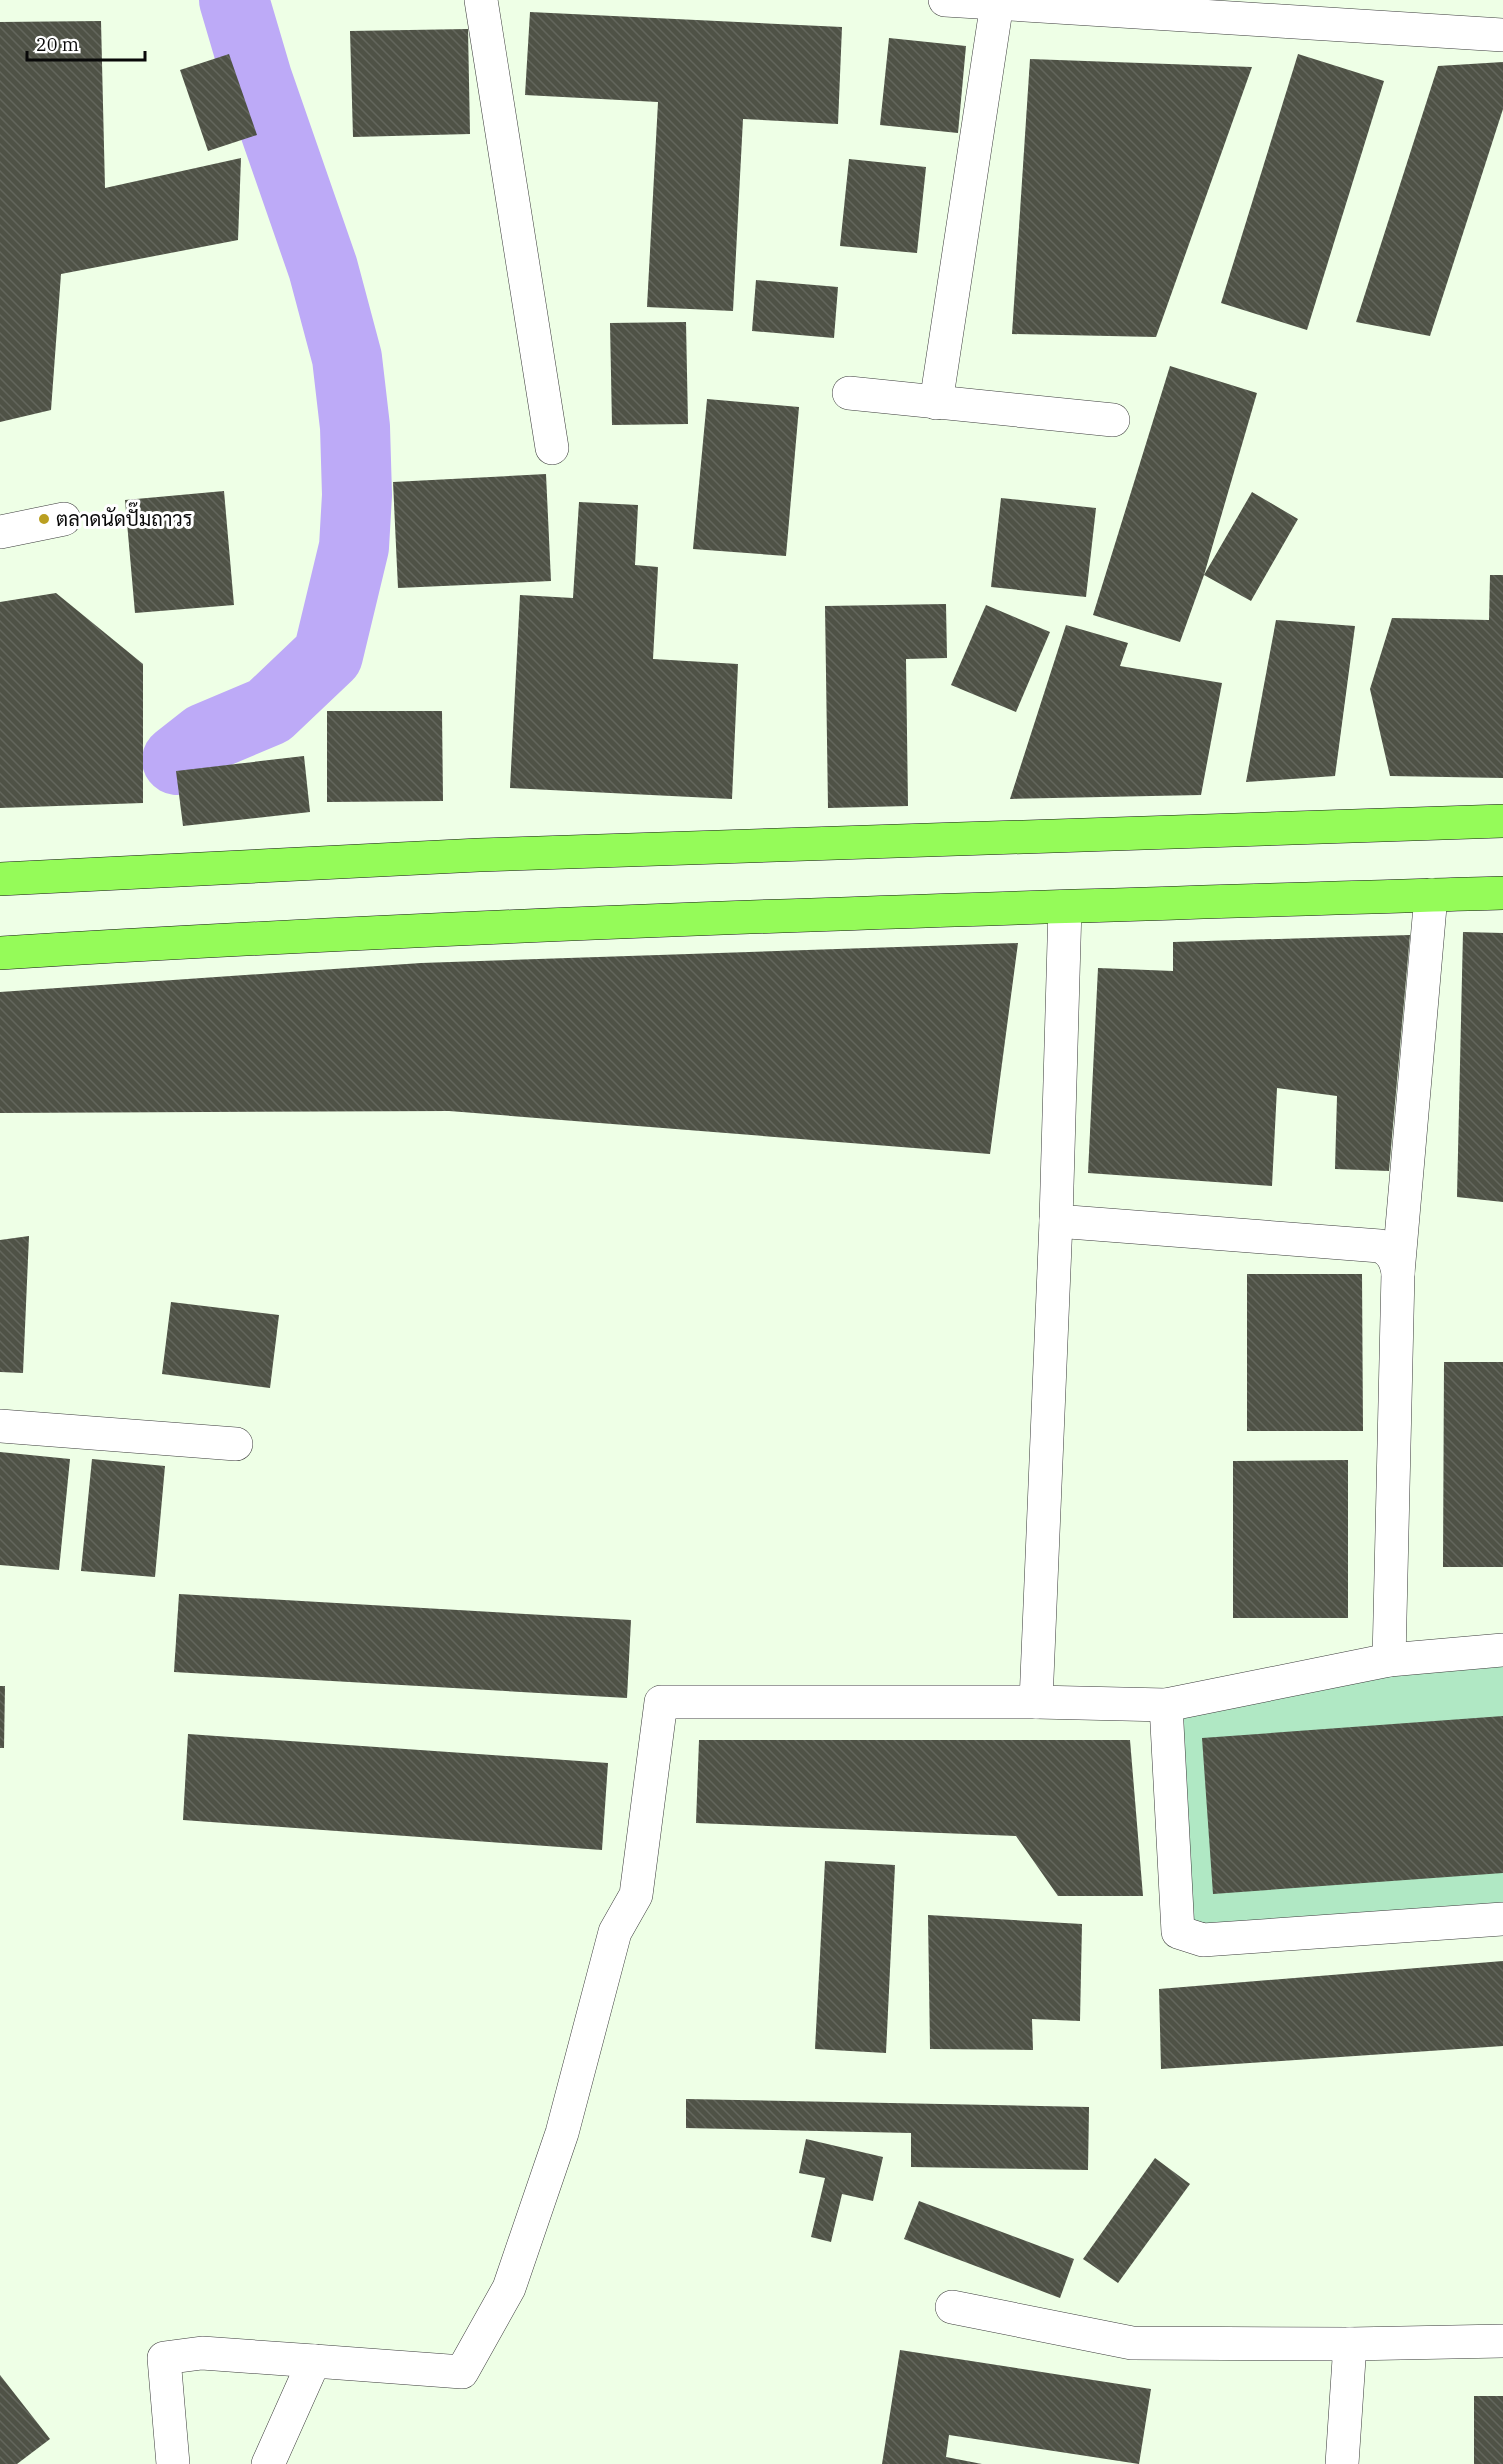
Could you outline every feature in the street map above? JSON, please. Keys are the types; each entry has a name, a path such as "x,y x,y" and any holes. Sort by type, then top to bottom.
{"main road":[{"path":"0,879 479,855 1503,821"},
{"path":"0,953 250,937 559,923 1503,893"}],"street":[{"path":"481,0 552,448"},
{"path":"945,0 1094,5 1503,35"},
{"path":"936,403 997,3"},
{"path":"849,393 1113,420"},
{"path":"0,531 64,519"},
{"path":"1389,1660 1398,1273 1431,895"},
{"path":"1036,1702 1056,1221 1065,907"},
{"path":"1056,1221 1380,1246 1393,1256 1398,1273"},
{"path":"0,1426 236,1444"},
{"path":"173,2464 164,2358 202,2353 462,2372 509,2288 562,2133 615,1932 636,1895 661,1702 1036,1702 1166,1705 1389,1660 1503,1650"},
{"path":"1166,1705 1178,1932 1203,1940 1503,1919"},
{"path":"952,2307 1132,2343 1350,2344 1503,2341"},
{"path":"1342,2464 1350,2344"},
{"path":"268,2464 314,2361"}],"green space":[{"path":"1503,1650 1503,1919 1178,1932 1166,1705"}],"building":[{"path":"530,12 842,27 838,124 743,119 733,311 647,307 658,102 525,95"},
{"path":"101,21 105,188 241,158 238,240 61,274 51,410 0,422 0,22"},
{"path":"468,29 470,134 353,137 350,31"},
{"path":"889,38 966,46 958,133 880,125"},
{"path":"229,54 257,135 208,151 180,70"},
{"path":"1298,54 1384,81 1307,330 1221,303"},
{"path":"1030,59 1252,67 1156,337 1012,334"},
{"path":"1503,62 1503,109 1430,336 1356,322 1438,66"},
{"path":"849,159 926,167 917,253 840,246"},
{"path":"756,280 838,287 834,338 752,331"},
{"path":"686,322 688,424 612,425 610,323"},
{"path":"1170,366 1257,393 1204,575 1180,642 1093,615"},
{"path":"707,399 799,407 786,556 693,549"},
{"path":"546,474 551,581 398,588 393,482"},
{"path":"224,491 234,605 135,613 125,500"},
{"path":"1252,492 1298,519 1251,601 1204,575"},
{"path":"1001,498 1096,508 1086,597 991,587"},
{"path":"579,502 638,505 635,565 658,567 653,659 738,664 732,799 510,788 520,595 573,598"},
{"path":"1490,575 1503,575 1503,778 1390,776 1370,689 1392,618 1489,620"},
{"path":"56,593 143,664 143,803 0,808 0,602"},
{"path":"946,604 947,658 906,659 908,806 828,808 825,606"},
{"path":"986,605 1050,632 1016,712 951,685"},
{"path":"1276,620 1355,626 1335,776 1246,782"},
{"path":"1066,625 1128,643 1120,666 1222,683 1201,795 1010,799"},
{"path":"327,711 442,711 443,801 327,802"},
{"path":"304,756 310,812 183,826 176,771"},
{"path":"1463,932 1503,933 1503,1202 1457,1197"},
{"path":"1410,935 1389,1171 1335,1169 1337,1096 1277,1088 1272,1186 1088,1173 1098,968 1173,971 1173,942"},
{"path":"1018,943 990,1154 449,1111 0,1113 0,992 421,963"},
{"path":"29,1236 23,1373 0,1372 0,1240"},
{"path":"1247,1274 1362,1274 1363,1431 1247,1431"},
{"path":"171,1302 279,1315 270,1388 162,1374"},
{"path":"1444,1362 1503,1362 1503,1567 1443,1567"},
{"path":"0,1452 70,1459 59,1570 0,1565"},
{"path":"92,1459 165,1466 155,1577 81,1571"},
{"path":"1348,1460 1348,1618 1233,1618 1233,1461"},
{"path":"179,1594 631,1620 627,1698 174,1672"},
{"path":"0,1686 5,1686 4,1748 0,1748"},
{"path":"1503,1716 1503,1873 1213,1894 1202,1738"},
{"path":"188,1734 608,1763 602,1850 183,1820"},
{"path":"699,1740 1130,1740 1143,1896 1058,1896 1016,1836 696,1823"},
{"path":"825,1861 895,1865 886,2053 815,2049"},
{"path":"928,1915 1082,1924 1080,2021 1032,2019 1033,2050 930,2049"},
{"path":"1503,1961 1503,2046 1161,2069 1159,1989"},
{"path":"686,2099 1089,2107 1088,2170 911,2167 911,2133 686,2128"},
{"path":"806,2139 883,2157 873,2201 842,2194 831,2242 811,2237 825,2178 799,2173"},
{"path":"1155,2158 1190,2184 1118,2283 1083,2259"},
{"path":"919,2201 1074,2259 1060,2298 904,2239"},
{"path":"900,2350 1151,2389 1139,2464 949,2435 946,2457 982,2464 882,2464"},
{"path":"0,2375 50,2439 17,2464 0,2464"},
{"path":"1474,2396 1503,2396 1503,2464 1474,2464"}],"waterway":[{"path":"177,760 205,738 269,711 328,655 354,547 357,495 355,427 347,358 323,268 257,78 234,0"}],"place":[{"name":"ตลาดนัดปั๊มถาวร","path":"44,519"}]}
